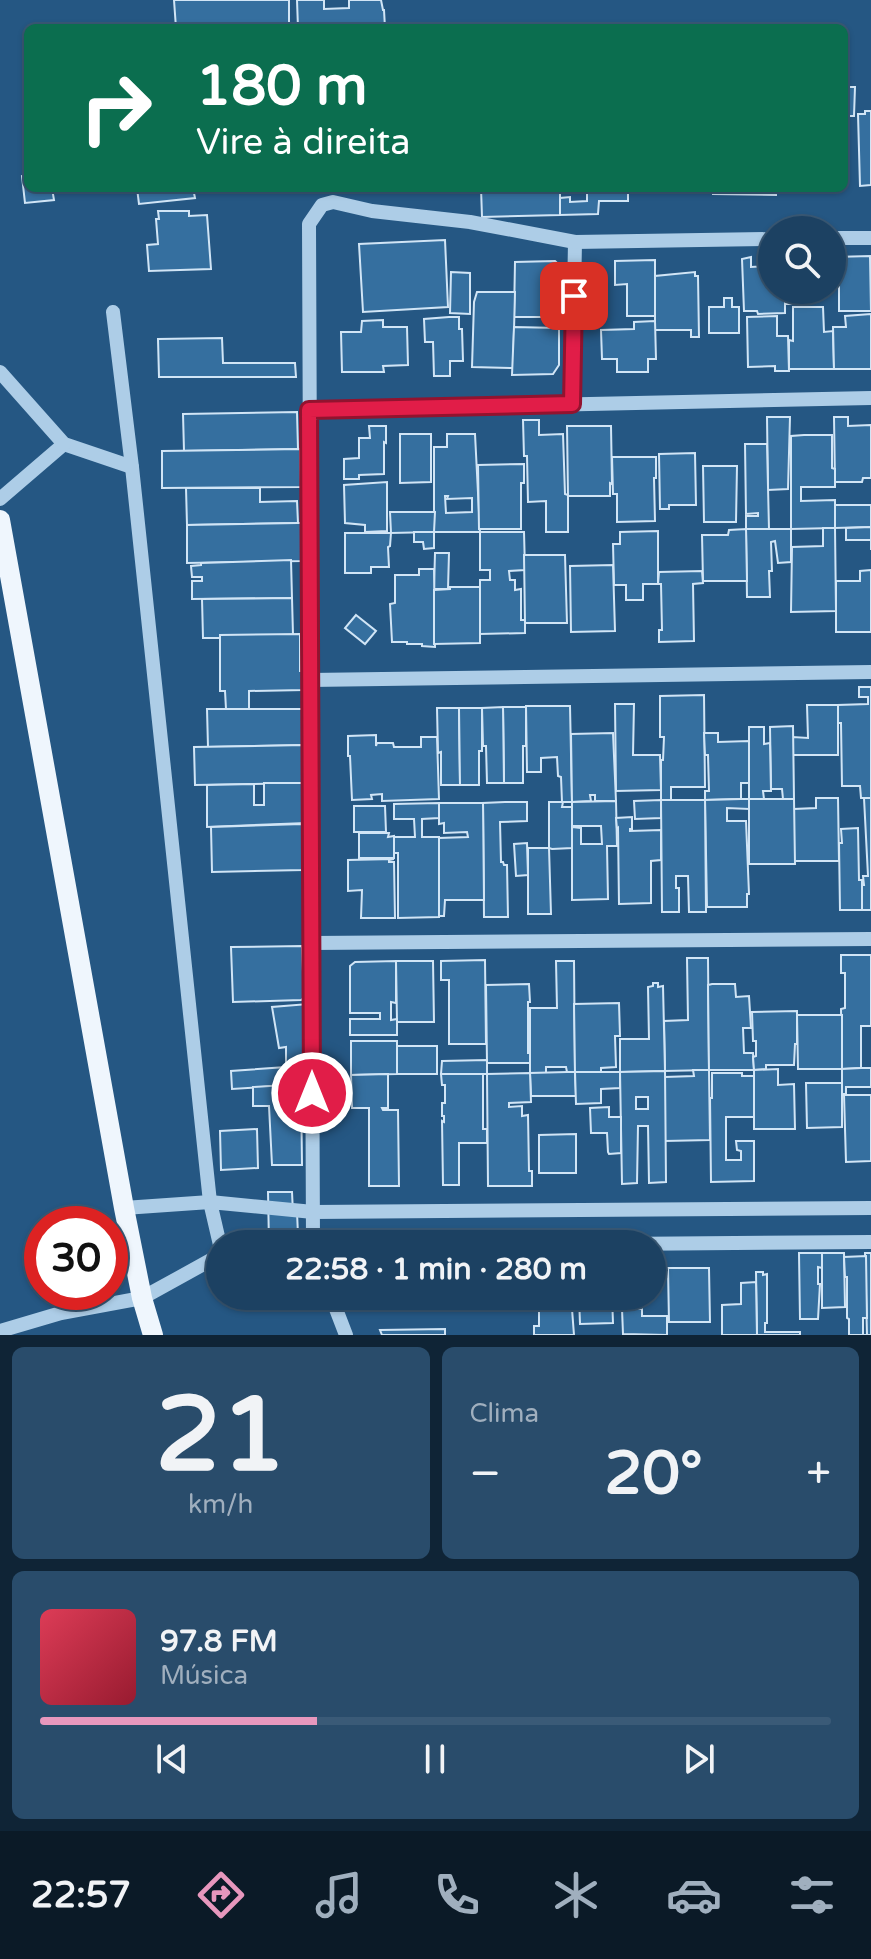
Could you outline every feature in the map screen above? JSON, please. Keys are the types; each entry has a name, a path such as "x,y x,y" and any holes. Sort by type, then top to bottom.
{"main road":[{"path":"0,520 124,1206"},
{"path":"128,1228 153,1335"}],"street":[{"path":"313,1230 309,224 322,205 333,202 372,211 470,222 575,242 758,239"},
{"path":"846,238 871,238"},
{"path":"572,404 575,242"},
{"path":"113,312 210,1202 217,1230"},
{"path":"0,372 64,444 132,467"},
{"path":"309,410 871,398"},
{"path":"0,499 64,444"},
{"path":"310,680 871,672"},
{"path":"312,943 871,939"},
{"path":"128,1208 210,1202 313,1212 871,1208"},
{"path":"666,1244 871,1242"},
{"path":"6,1332 61,1313 142,1298 206,1263"},
{"path":"336,1310 346,1335"}],"building":[{"path":"174,0 289,0 289,24 176,24"},
{"path":"297,0 324,0 324,9 349,8 349,0 381,0 384,10 385,24 298,24"},
{"path":"848,87 855,87 854,116 848,116"},
{"path":"865,111 871,111 871,185 860,186 858,114 865,114"},
{"path":"22,176 24,192 53,192 54,200 25,203"},
{"path":"138,192 194,192 195,198 139,204"},
{"path":"481,192 560,192 560,215 482,217"},
{"path":"587,192 628,192 628,201 599,201 598,214 560,215 560,198 570,197 570,202 587,201"},
{"path":"713,192 776,192 776,195"},
{"path":"158,211 189,211 189,216 207,215 211,269 149,271 147,245 158,244"},
{"path":"445,240 448,307 363,312 359,244"},
{"path":"870,256 871,311 839,311 839,304 846,304 846,257"},
{"path":"751,257 751,267 758,267 758,304 785,304 785,313 744,311 742,259"},
{"path":"655,260 655,316 627,316 627,284 615,285 615,261"},
{"path":"555,261 561,267 560,318 514,317 515,262"},
{"path":"451,272 470,273 470,314 450,313"},
{"path":"695,272 698,276 699,337 691,337 691,330 655,330 655,276"},
{"path":"477,292 515,292 513,368 472,367"},
{"path":"724,298 732,298 732,307 739,307 739,333 709,333 709,307 724,307"},
{"path":"793,307 823,307 824,332 833,331 834,369 789,369"},
{"path":"871,314 871,369 834,369 833,327 846,327 845,316"},
{"path":"777,316 777,336 788,336 789,371 775,371 775,366 748,367 747,317"},
{"path":"459,317 463,361 450,361 450,376 434,376 433,342 425,342 424,319"},
{"path":"383,320 383,327 407,327 408,365 383,366 384,372 342,372 341,332 361,332 362,321"},
{"path":"655,321 656,359 648,359 648,372 617,372 617,359 602,359 601,330 634,329 634,322"},
{"path":"514,327 559,328 559,365 553,374 512,375"},
{"path":"222,338 223,363 295,363 296,377 159,377 158,339"},
{"path":"297,412 298,449 184,451 183,414"},
{"path":"767,417 790,417 788,489 768,490"},
{"path":"834,417 848,417 848,426 871,425 871,478 863,478 862,482 835,482"},
{"path":"523,420 539,420 539,435 563,434 568,532 546,532 546,501 528,502"},
{"path":"369,426 386,426 384,474 344,479 344,459 359,458 359,438 370,438"},
{"path":"567,426 611,426 610,496 568,496"},
{"path":"400,434 431,434 431,482 400,483"},
{"path":"447,434 475,434 480,532 434,532 434,447 447,447","holes":["445,496 448,496 447,499 472,498 472,512 446,513"]},
{"path":"832,435 835,487 801,487 801,501 835,500 835,528 791,529 791,436"},
{"path":"745,444 767,444 769,529 746,529 746,516 758,516 758,513 746,514"},
{"path":"300,449 301,487 162,488 162,451"},
{"path":"695,453 696,505 669,505 669,509 660,509 659,454"},
{"path":"612,457 656,457 655,521 617,522"},
{"path":"524,464 521,529 479,529 478,465"},
{"path":"703,466 737,466 736,522 704,522"},
{"path":"387,482 387,531 365,532 365,525 345,523 344,485"},
{"path":"186,488 260,488 260,502 297,501 298,523 187,525"},
{"path":"835,505 871,505 871,527 835,528"},
{"path":"390,512 435,512 434,532 391,533"},
{"path":"301,523 302,561 187,563 187,525"},
{"path":"871,527 871,540 846,540 846,528"},
{"path":"823,528 835,528 836,611 791,612 792,547 823,546"},
{"path":"746,529 791,529 791,562 778,563 775,541 771,542 770,597 747,597"},
{"path":"746,529 747,581 703,581 702,535 728,535 729,530"},
{"path":"658,531 658,584 643,584 643,600 626,600 626,585 614,585 613,544 620,544 620,532"},
{"path":"414,532 434,532 434,548 424,549 423,542 414,542"},
{"path":"480,532 524,532 525,570 509,571 510,580 515,580 515,590 521,589 521,620 525,620 525,633 480,634 480,580 490,580 490,570 480,570"},
{"path":"345,533 391,533 389,567 371,567 371,573 345,573"},
{"path":"435,553 449,553 448,589 434,589"},
{"path":"524,555 565,555 567,623 525,623"},
{"path":"291,560 292,598 192,599 192,581 202,581 202,577 192,577 191,566"},
{"path":"613,565 615,631 571,632 570,566"},
{"path":"419,569 434,569 435,647 392,642 390,604 395,603 395,575 419,575"},
{"path":"871,570 871,632 836,632 836,581 860,581 860,571"},
{"path":"702,571 703,583 693,584 694,641 659,642 659,630 662,630 659,572"},
{"path":"480,587 480,643 434,644 434,590"},
{"path":"292,598 293,635 220,635 220,638 203,638 202,599"},
{"path":"356,615 376,631 365,644 345,628"},
{"path":"300,634 300,671 304,671 304,690 249,691 249,709 226,709 225,691 220,691 220,635"},
{"path":"859,687 871,687 871,798 861,798 860,786 842,786 838,705 868,704 868,697 859,697"},
{"path":"704,695 705,787 671,787 671,800 661,800 664,737 660,737 660,696"},
{"path":"615,704 634,704 633,755 660,755 661,790 616,791"},
{"path":"807,705 838,705 838,755 793,755 793,737 808,738"},
{"path":"526,706 570,706 572,802 562,802 557,757 541,758 541,772 527,772"},
{"path":"503,707 526,707 523,783 504,783"},
{"path":"503,707 504,783 487,783 482,708"},
{"path":"437,708 459,708 460,785 441,785"},
{"path":"459,708 482,708 479,785 460,785"},
{"path":"207,709 304,709 307,745 208,747"},
{"path":"793,726 794,799 783,799 782,789 771,789 770,727"},
{"path":"749,727 764,727 764,744 770,743 771,791 763,791 764,799 749,799"},
{"path":"613,733 616,801 595,801 595,795 590,795 591,801 572,802 571,734"},
{"path":"704,733 718,733 718,742 749,741 749,783 741,783 741,799 705,800 705,791 709,791"},
{"path":"376,735 376,746 377,743 393,743 394,747 421,747 421,737 437,737 439,799 382,801 382,794 371,795 372,799 352,800 348,736"},
{"path":"305,745 305,783 195,785 194,747"},
{"path":"264,783 305,783 307,823 207,827 207,785 254,784 254,805 264,805"},
{"path":"816,798 838,798 839,861 794,861 794,809 816,808"},
{"path":"864,798 871,798 871,910 862,910 863,876 868,876"},
{"path":"749,799 749,809 727,808 727,821 746,821 747,907 707,907 705,800"},
{"path":"749,799 794,799 795,864 749,864"},
{"path":"661,800 705,800 706,912 689,912 688,876 676,876 679,912 662,912"},
{"path":"661,800 661,818 635,819 634,801"},
{"path":"616,801 617,846 607,846 608,899 572,900 572,827 581,828 581,844 602,844 601,826 572,826 572,802"},
{"path":"527,802 527,821 500,822 501,862 507,865 508,917 484,917 483,803"},
{"path":"549,802 563,802 562,807 572,807 572,848 549,848"},
{"path":"439,803 483,803 484,900 445,900 444,916 439,916 439,838 468,837 467,832 444,833 444,823 439,824"},
{"path":"439,803 439,818 422,819 422,837 439,837 439,917 398,918 398,853 394,853 394,837 415,837 414,819 394,819 394,804"},
{"path":"354,806 385,806 386,832 354,832"},
{"path":"632,817 630,831 661,830 661,860 651,861 651,903 619,904 616,818"},
{"path":"302,824 303,870 212,872 211,827"},
{"path":"858,828 862,910 840,910 841,829"},
{"path":"359,833 389,833 388,837 394,836 394,858 359,858"},
{"path":"527,843 528,875 516,876 514,844"},
{"path":"528,848 549,848 551,914 528,914"},
{"path":"394,859 389,862 394,862 395,918 361,918 362,890 348,891 348,860"},
{"path":"302,946 304,998 233,1002 231,947"},
{"path":"841,955 871,955 871,1026 861,1026 861,1068 842,1069 841,1009 845,1008 845,973 841,973"},
{"path":"687,958 708,958 709,1070 665,1071 664,1021 688,1020"},
{"path":"485,960 486,1044 449,1044 449,980 441,980 441,961"},
{"path":"396,961 433,961 434,1022 397,1022"},
{"path":"396,961 396,1003 391,1002 391,1020 397,1019 397,1035 350,1035 350,1019 380,1019 380,1013 350,1013 350,966 355,962"},
{"path":"556,961 574,961 575,1072 567,1072 566,1067 546,1067 546,1073 530,1073 530,1008 557,1008"},
{"path":"653,983 663,986 665,1071 620,1072 620,1039 649,1039 648,987"},
{"path":"529,984 530,1063 487,1063 486,985"},
{"path":"735,984 736,997 749,996 751,1028 743,1028 744,1053 753,1053 754,1070 709,1070 708,985"},
{"path":"619,1003 620,1036 615,1036 616,1067 601,1068 601,1072 575,1072 574,1004"},
{"path":"308,1004 307,1084 232,1089 231,1071 286,1067 286,1047 279,1048 272,1007"},
{"path":"797,1011 794,1065 766,1065 766,1069 754,1070 756,1041 753,1041 752,1012"},
{"path":"797,1015 842,1015 842,1069 798,1069"},
{"path":"351,1041 397,1041 397,1074 351,1075"},
{"path":"397,1046 437,1046 437,1074 397,1074"},
{"path":"487,1060 487,1074 441,1074 442,1061"},
{"path":"871,1068 871,1087 846,1087 846,1094 842,1094 842,1069"},
{"path":"778,1069 778,1085 794,1084 795,1129 754,1129 754,1070"},
{"path":"693,1070 709,1070 710,1140 665,1141 665,1077 694,1076"},
{"path":"665,1071 666,1182 649,1183 648,1126 638,1126 637,1183 622,1184 620,1072","holes":["636,1097 648,1097 648,1109 636,1109"]},
{"path":"575,1072 576,1096 531,1096 530,1073"},
{"path":"575,1072 620,1072 620,1088 601,1089 601,1103 576,1104"},
{"path":"530,1073 531,1102 509,1103 509,1107 522,1106 522,1116 528,1115 532,1186 488,1186 487,1074"},
{"path":"712,1073 754,1076 754,1117 726,1117 726,1160 741,1160 736,1141 754,1141 754,1181 711,1182"},
{"path":"388,1074 388,1108 382,1108 398,1110 399,1186 369,1186 369,1108 352,1108 351,1075"},
{"path":"441,1074 483,1074 483,1129 487,1129 487,1143 459,1143 459,1185 443,1185 442,1103 445,1103 445,1085 442,1085"},
{"path":"806,1083 842,1083 842,1127 807,1128"},
{"path":"301,1084 302,1165 272,1165 269,1106 253,1106 253,1087"},
{"path":"844,1095 871,1095 871,1161 846,1162"},
{"path":"609,1107 609,1117 621,1117 621,1153 609,1154 607,1133 591,1133 590,1108"},
{"path":"257,1129 258,1168 221,1170 220,1131"},
{"path":"576,1134 576,1173 539,1173 539,1135"},
{"path":"268,1192 292,1192 298,1230 269,1230"},
{"path":"799,1253 822,1253 822,1268 818,1267 818,1319 800,1319"},
{"path":"822,1253 844,1253 845,1307 822,1308"},
{"path":"865,1253 871,1253 871,1335 867,1335"},
{"path":"866,1256 867,1318 863,1318 863,1335 849,1335 844,1257"},
{"path":"668,1268 709,1268 710,1322 669,1322"},
{"path":"756,1272 767,1274 765,1332 800,1332 800,1335 757,1335"},
{"path":"756,1282 757,1335 722,1335 722,1305 741,1304 741,1283"},
{"path":"539,1310 572,1310 574,1335 534,1335 534,1326 539,1326"},
{"path":"580,1310 613,1310 613,1323 580,1324"},
{"path":"622,1310 642,1310 642,1316 667,1316 667,1335 623,1334"},
{"path":"445,1329 445,1335 382,1335 380,1330"}],"route":[{"path":"312,1093 309,410 572,404 574,296"}]}
